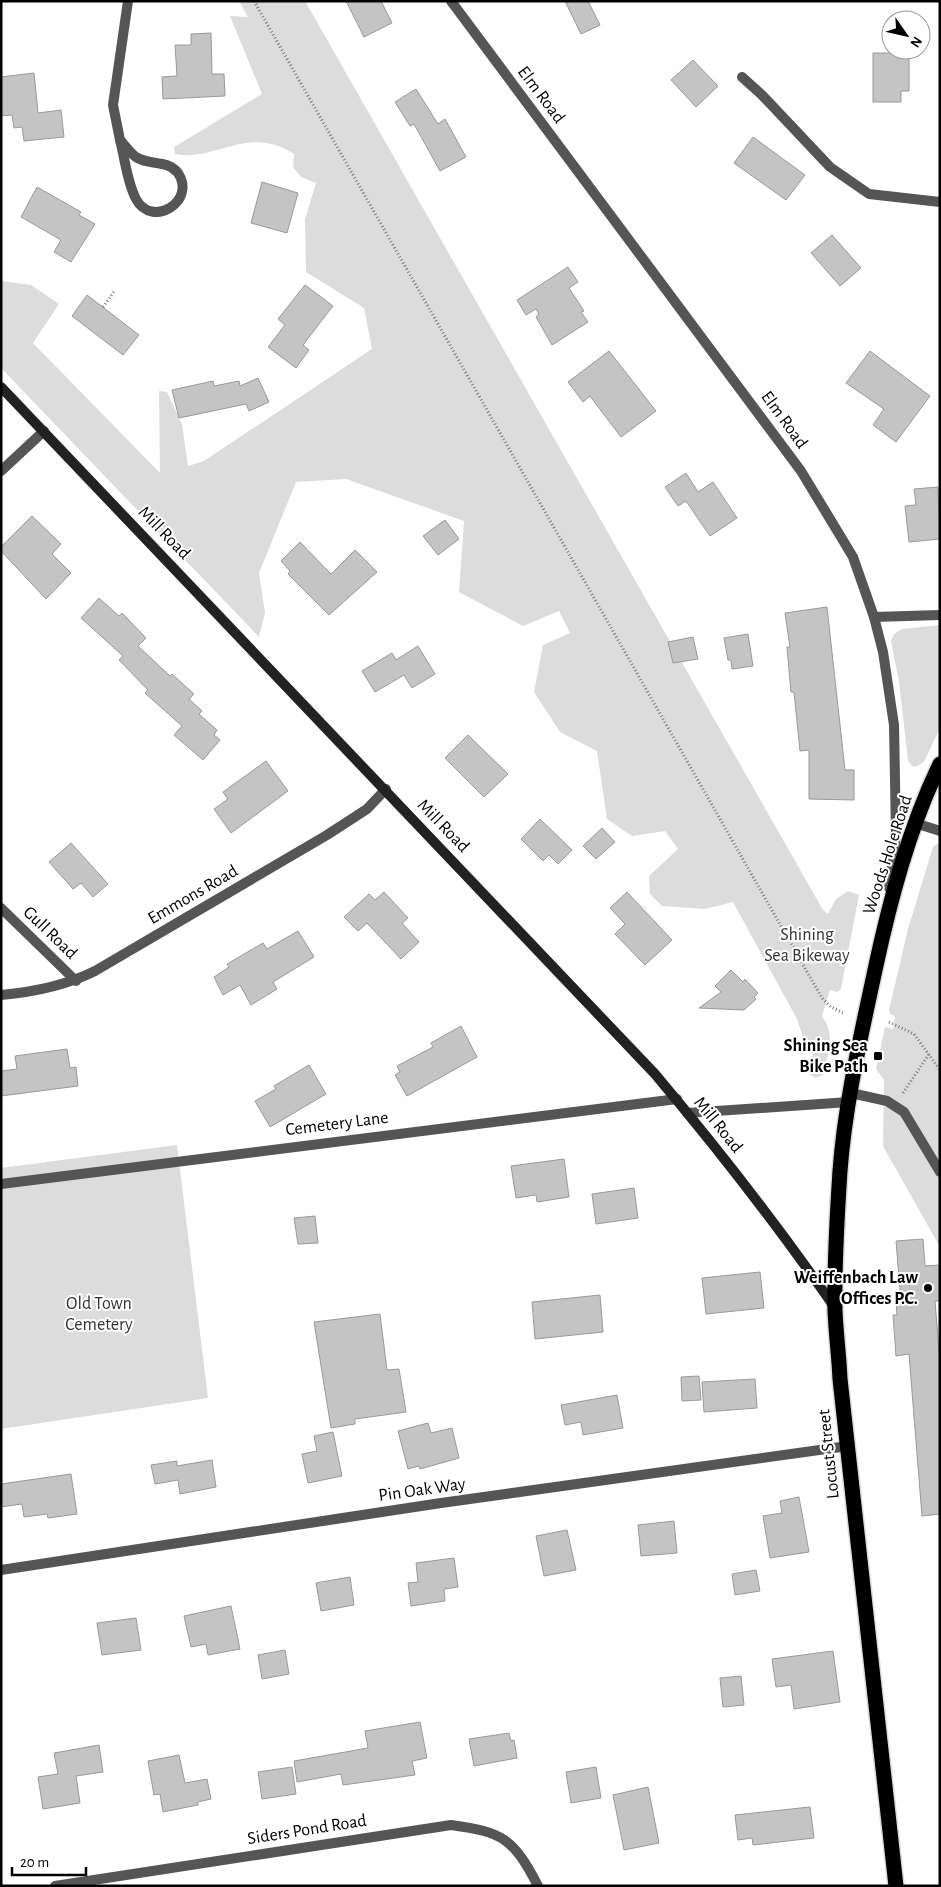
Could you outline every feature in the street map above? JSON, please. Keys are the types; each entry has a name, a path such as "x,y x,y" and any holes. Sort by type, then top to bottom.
{"highway":[{"name":"Woods Hole Road","path":"864,1018 883,932 916,823 940,764"},
{"name":"Locust Street","path":"864,1018 840,1170 835,1309 896,1886"}],"street":[{"path":"120,140 136,157 146,161 165,164 178,174 182,190 176,205 162,212 146,210 140,205 133,192 120,140 113,105 128,1"},
{"name":"Elm Road","path":"451,1 802,471 853,557 874,617 883,652 894,726 896,835 883,932"},
{"path":"742,77 830,167 869,194 940,202"},
{"name":"Mill Road","path":"1,387 386,789 584,998 676,1099 791,1244 835,1309"},
{"path":"1,471 44,431"},
{"path":"874,617 940,615"},
{"name":"Emmons Road","path":"1,995 49,988 76,981 327,835 367,809 386,789"},
{"path":"916,823 940,831"},
{"name":"Gull Road","path":"1,908 76,981"},
{"path":"687,1113 850,1098 887,1100 896,1104 911,1121 940,1172"},
{"name":"Cemetery Lane","path":"1,1184 676,1099"},
{"name":"Pin Oak Way","path":"1,1570 441,1503 848,1446"},
{"name":"Siders Pond Road","path":"55,1886 451,1825 500,1835 514,1847 525,1861 538,1886"}],"path":[{"path":"254,1 822,998 831,1007 845,1014"},
{"path":"103,307 115,290"},
{"path":"889,1022 914,1034 940,1070"},
{"path":"896,1104 929,1054"}],"green space":[{"name":"Shining Sea Bikeway","path":"239,1 305,1 823,910 828,914 836,899 848,891 859,895 841,989 837,992 830,990 822,1016 829,1030 830,1037 829,1052 823,1075 815,1078 810,1074 811,1059 816,1050 803,1037 797,1019 733,902 705,909 662,906 650,894 649,876 678,849 665,831 632,836 607,819 597,751 560,732 534,692 543,645 570,633 559,611 523,626 459,592 464,521 346,479 296,482 259,573 265,613 259,637 1,368 1,279 3,281 31,285 59,304 33,343 160,473 159,391 167,392 182,424 188,466 204,461 372,349 364,308 306,272 305,219 316,183 301,177 293,167 294,154 277,146 262,142 247,143 190,155 175,154 174,147 262,94 230,16 248,17"},
{"path":"940,625 940,728 924,762 915,767 908,760 899,682 891,641 894,634 902,629"},
{"path":"938,843 940,844 940,1247 883,1146 884,1080 876,1069 885,1027 893,1029 895,1016 890,1014 889,1010 908,929 933,847"},
{"name":"Old Town Cemetery","path":"177,1145 208,1398 1,1429 1,1168"}],"building":[{"path":"346,1 381,1 392,23 364,37"},
{"path":"565,1 588,1 600,25 581,34"},
{"path":"211,33 212,74 224,74 225,96 163,99 162,77 177,76 175,45 191,45 191,34"},
{"path":"873,53 881,53 881,60 909,60 909,91 901,91 901,102 873,102"},
{"path":"693,60 718,86 696,107 671,80"},
{"path":"34,73 38,113 61,110 64,137 24,141 22,127 14,128 12,115 1,116 1,77"},
{"path":"416,89 438,124 445,119 466,157 440,171 414,124 410,126 395,102"},
{"path":"753,137 805,175 786,200 734,163"},
{"path":"262,182 298,193 287,233 251,223"},
{"path":"37,187 81,212 79,215 95,224 71,262 54,252 61,240 21,217"},
{"path":"832,235 861,268 840,286 811,253"},
{"path":"568,267 578,282 569,288 584,311 581,312 588,322 552,345 536,317 539,314 536,309 526,315 517,300"},
{"path":"305,285 333,306 303,345 309,350 296,368 268,347 285,325 278,319"},
{"path":"87,295 139,335 123,355 72,316"},
{"path":"609,351 656,411 621,437 590,396 583,402 568,382"},
{"path":"870,351 930,396 896,442 873,425 884,409 846,383"},
{"path":"258,378 269,402 249,411 246,404 179,418 172,390 213,381 214,386 239,381 240,386"},
{"path":"686,473 698,492 713,482 737,518 710,536 686,501 678,506 665,487"},
{"path":"938,487 940,539 909,542 905,506 916,505 914,489"},
{"path":"32,516 61,544 52,554 71,573 46,599 1,551 1,547"},
{"path":"445,520 459,539 438,555 423,536"},
{"path":"300,542 331,574 355,550 377,572 329,615 288,574 290,571 281,561"},
{"path":"99,598 119,616 122,613 146,638 138,646 170,676 172,674 194,694 189,699 202,711 199,714 217,730 214,735 220,740 203,760 174,735 182,726 145,693 148,690 119,660 123,656 81,618"},
{"path":"827,607 845,770 854,770 854,800 809,799 809,750 800,751 794,692 791,692 787,647 790,647 785,613"},
{"path":"748,634 753,666 732,669 731,660 728,660 724,638"},
{"path":"693,637 698,659 673,663 668,642"},
{"path":"418,646 435,674 412,688 404,675 375,692 362,671 392,653 396,660"},
{"path":"468,735 508,774 484,797 445,758"},
{"path":"266,761 288,791 231,833 214,809 228,799 223,792"},
{"path":"540,819 572,850 558,864 549,855 543,861 521,839"},
{"path":"602,828 615,842 596,859 583,846"},
{"path":"71,843 108,884 93,897 81,883 73,889 49,862"},
{"path":"384,892 408,918 402,923 419,942 401,959 367,923 358,931 344,917 369,894 375,900"},
{"path":"627,892 672,940 645,965 615,934 625,924 610,908"},
{"path":"298,931 314,957 273,982 277,989 251,1005 240,985 223,995 214,977 229,967 227,964 263,943 267,949"},
{"path":"731,970 743,982 745,979 758,993 754,997 756,999 744,1010 699,1008 721,992 715,986"},
{"path":"461,1026 477,1057 407,1096 395,1075 400,1072 397,1066 433,1047 431,1043"},
{"path":"67,1049 70,1068 76,1067 78,1086 1,1096 1,1071 17,1069 15,1056"},
{"path":"309,1065 326,1094 270,1127 255,1101 276,1089 274,1086"},
{"path":"564,1159 569,1197 537,1202 536,1195 516,1198 511,1166"},
{"path":"634,1188 638,1218 596,1224 592,1194"},
{"path":"315,1216 318,1243 298,1244 294,1218"},
{"path":"923,1239 925,1266 940,1265 940,1301 935,1301 940,1364 940,1514 922,1516 909,1354 896,1356 893,1315 897,1315 896,1303 901,1302 896,1241"},
{"path":"760,1272 764,1308 706,1314 702,1278"},
{"path":"600,1295 603,1332 535,1339 532,1302"},
{"path":"380,1314 387,1370 399,1369 406,1412 355,1419 355,1424 331,1428 314,1322"},
{"path":"699,1376 701,1400 682,1401 681,1377"},
{"path":"755,1379 757,1408 704,1412 702,1382"},
{"path":"617,1395 623,1428 583,1435 581,1422 565,1425 561,1405"},
{"path":"428,1423 431,1433 452,1428 459,1458 420,1469 419,1466 408,1469 398,1431"},
{"path":"333,1432 342,1476 308,1483 302,1454 317,1451 314,1436"},
{"path":"212,1460 216,1487 180,1494 178,1480 155,1484 151,1465 177,1461 177,1466"},
{"path":"71,1474 77,1514 48,1518 47,1514 24,1517 22,1504 1,1507 1,1484"},
{"path":"799,1497 809,1552 770,1558 763,1516 782,1513 780,1501"},
{"path":"674,1521 677,1553 641,1556 638,1525"},
{"path":"567,1530 576,1570 544,1576 536,1536"},
{"path":"454,1558 458,1587 444,1589 445,1601 411,1606 408,1583 418,1582 416,1563"},
{"path":"756,1570 760,1591 735,1595 732,1574"},
{"path":"350,1577 354,1605 321,1611 316,1583"},
{"path":"231,1606 240,1649 208,1655 206,1644 191,1647 184,1616"},
{"path":"136,1618 141,1650 102,1655 97,1623"},
{"path":"285,1650 289,1674 262,1679 258,1655"},
{"path":"833,1651 840,1702 794,1709 791,1685 776,1687 772,1659"},
{"path":"741,1676 744,1705 723,1707 720,1678"},
{"path":"420,1722 427,1758 412,1761 415,1775 343,1785 341,1774 297,1782 294,1761 368,1748 365,1731"},
{"path":"509,1733 511,1741 514,1740 517,1758 474,1766 469,1739"},
{"path":"99,1745 103,1772 76,1776 80,1803 43,1809 38,1777 58,1774 54,1753"},
{"path":"179,1755 185,1783 207,1779 211,1799 198,1802 198,1805 163,1812 160,1794 154,1795 148,1761"},
{"path":"292,1767 296,1794 262,1799 258,1772"},
{"path":"596,1767 601,1798 571,1803 566,1772"},
{"path":"648,1787 659,1843 624,1850 613,1795"},
{"path":"810,1807 814,1838 753,1845 752,1838 738,1840 735,1815"}],"place":[{"name":"Shining Sea Bike Path","path":"878,1056"},
{"name":"Weiffenbach Law Offices P.C.","path":"928,1288"}]}
